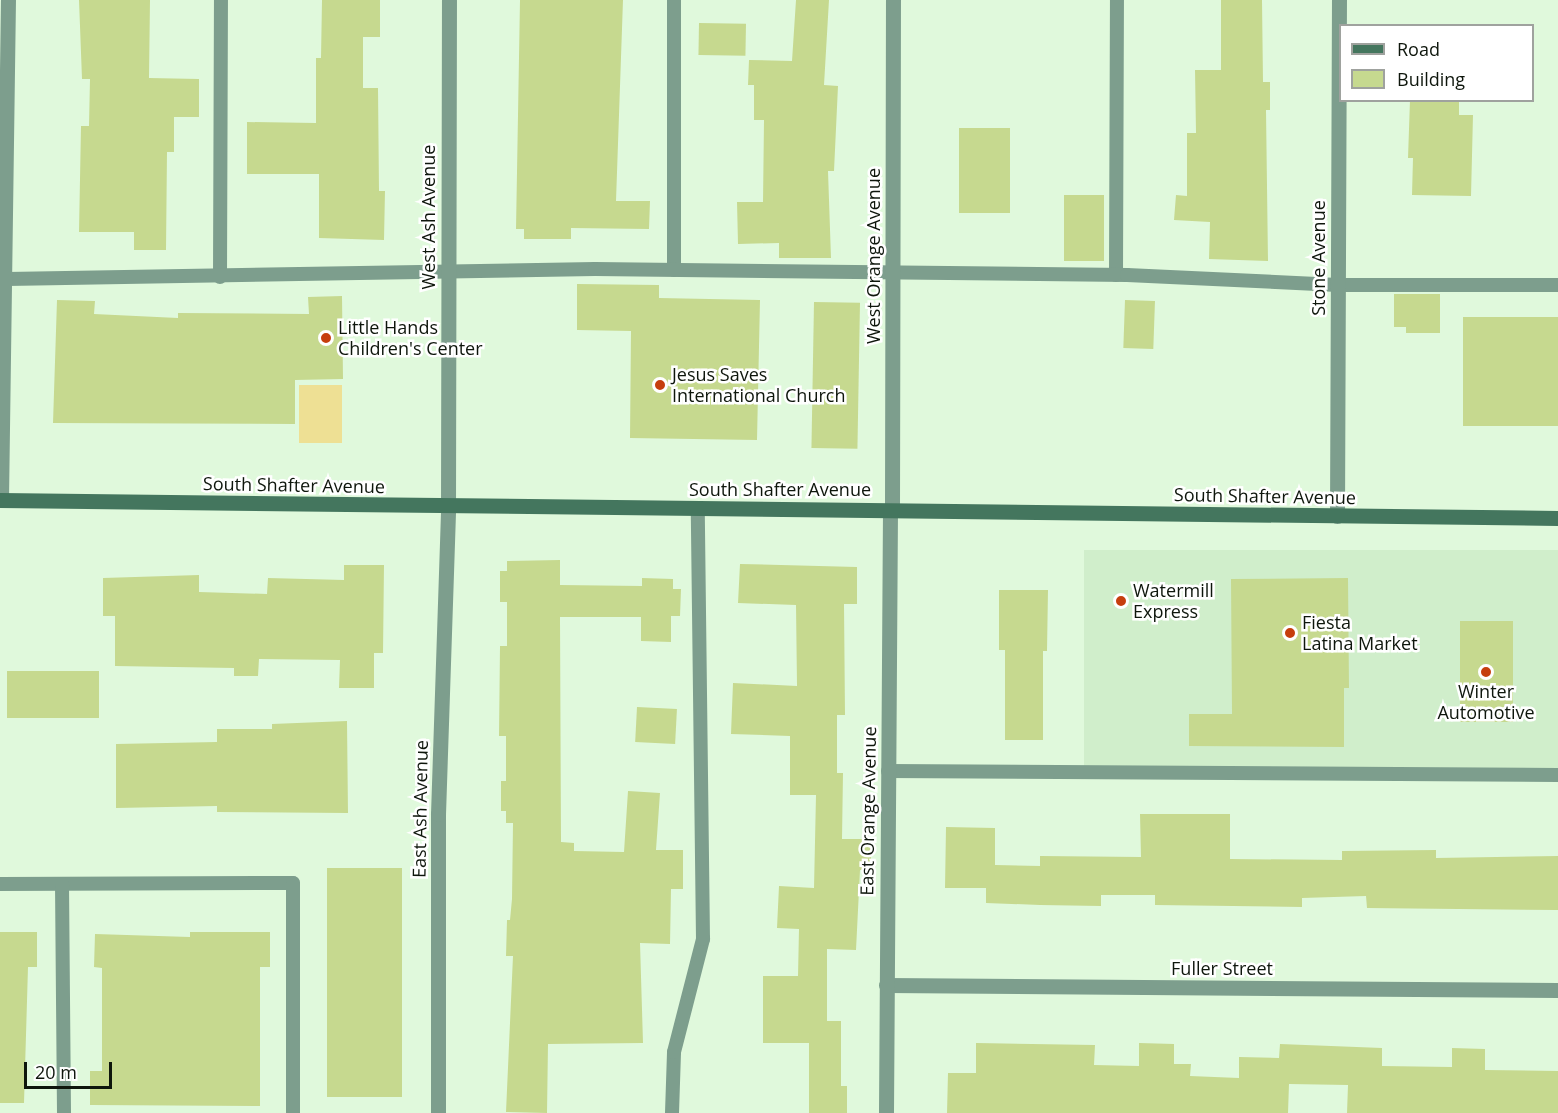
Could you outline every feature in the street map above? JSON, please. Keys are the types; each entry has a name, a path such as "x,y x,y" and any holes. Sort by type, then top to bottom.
{"main road":[{"name":"South Shafter Avenue","path":"1,500 448,507 1558,518"}],"street":[{"path":"1,500 7,279 8,0"},
{"name":"West Ash Avenue","path":"448,507 449,0"},
{"name":"West Orange Avenue","path":"891,510 893,0"},
{"name":"Stone Avenue","path":"1336,516 1339,0"},
{"name":"East Ash Avenue","path":"438,1113 438,814 448,507"},
{"name":"East Orange Avenue","path":"885,1113 891,510"},
{"name":"Fuller Street","path":"886,986 1558,990"}],"lane":[{"path":"219,277 221,0"},
{"path":"674,0 674,270"},
{"path":"1116,275 1117,0"},
{"path":"7,279 674,270 1116,275 1338,285 1558,285"},
{"path":"672,1113 674,1053 703,939 698,508"},
{"path":"888,771 1558,775"},
{"path":"0,884 293,883 293,1113"},
{"path":"62,884 64,1113"}],"shaded area":[{"path":"299,385 342,385 342,443 299,443"},
{"path":"1084,550 1558,550 1558,772 1084,772"}],"building":[{"path":"79,0 150,0 149,78 199,79 199,117 174,117 174,152 167,152 166,250 134,250 134,232 79,232 81,126 89,126 90,79 82,79"},
{"path":"322,0 380,0 380,37 363,37 363,88 378,88 379,191 385,191 384,240 319,238 319,174 247,174 247,122 316,123 316,58 321,58"},
{"path":"520,0 623,0 616,201 650,201 649,229 571,228 571,239 524,239 524,229 516,229"},
{"path":"796,0 829,0 824,85 838,86 834,171 828,171 831,258 779,258 779,243 738,244 737,202 763,202 764,120 754,120 754,85 748,85 749,60 792,61"},
{"path":"1221,0 1262,0 1263,82 1270,82 1270,110 1266,110 1268,261 1209,259 1210,222 1174,220 1176,195 1187,196 1187,133 1196,133 1195,70 1221,70"},
{"path":"699,23 746,24 745,56 698,55"},
{"path":"1410,102 1459,102 1459,115 1473,115 1471,196 1412,195 1413,158 1408,158"},
{"path":"959,128 1010,128 1010,213 959,213"},
{"path":"1064,195 1104,195 1104,261 1064,261"},
{"path":"577,284 659,285 659,298 760,300 757,440 630,438 631,331 577,330"},
{"path":"1394,294 1440,294 1440,333 1406,333 1406,327 1394,327"},
{"path":"342,296 343,379 295,380 295,424 53,423 57,300 95,301 94,314 178,318 178,313 309,314 308,297"},
{"path":"1125,300 1155,301 1153,349 1123,348"},
{"path":"814,302 860,303 857,449 811,448"},
{"path":"1463,317 1558,317 1558,426 1463,426"},
{"path":"560,560 560,585 642,586 642,578 673,579 673,589 681,589 680,616 671,616 671,642 641,641 641,617 560,617 561,842 574,843 574,851 624,852 628,791 660,793 656,850 683,850 683,889 671,889 670,944 640,943 643,1043 548,1044 547,1113 506,1112 513,956 506,956 507,920 510,920 512,899 513,823 506,823 506,811 501,811 501,781 506,781 506,736 499,736 500,646 507,646 507,602 500,602 500,571 507,571 507,561"},
{"path":"740,564 857,567 857,604 844,604 845,715 837,715 837,773 843,773 842,839 871,839 871,871 860,870 856,950 827,949 827,1021 841,1021 841,1086 847,1086 847,1113 809,1113 809,1043 763,1043 763,976 798,976 799,929 777,928 779,886 814,888 816,795 790,795 790,736 731,734 733,683 797,686 796,605 738,603"},
{"path":"344,565 384,565 383,653 374,653 374,688 339,688 340,660 259,659 258,676 234,676 234,668 115,666 115,616 103,616 103,578 199,575 199,592 267,594 268,578 344,580"},
{"name":"Fiesta Latina Market","path":"1348,578 1349,688 1344,688 1344,747 1189,746 1189,714 1232,714 1231,579"},
{"path":"999,590 1048,590 1047,651 1043,651 1043,740 1005,740 1005,650 999,650"},
{"name":"Winter Automotive","path":"1460,621 1513,621 1513,722 1460,722"},
{"path":"7,671 99,671 99,718 7,718"},
{"path":"637,707 677,709 675,744 635,742"},
{"path":"347,721 348,813 217,812 217,806 116,808 116,744 217,742 217,729 272,729 272,724"},
{"path":"1140,814 1230,814 1230,859 1342,860 1342,851 1436,850 1436,858 1558,856 1558,910 1367,908 1366,896 1302,898 1302,907 1155,905 1155,895 1101,895 1101,906 1040,905 986,903 986,888 945,888 946,827 995,828 995,865 1040,866 1040,856 1141,857"},
{"path":"327,868 402,868 402,1097 327,1097"},
{"path":"0,932 37,932 37,967 28,967 24,1103 0,1103"},
{"path":"190,932 270,932 270,967 260,967 260,1106 90,1105 90,1071 102,1071 102,968 94,967 95,934 190,937"},
{"path":"976,1043 1095,1045 1094,1065 1139,1066 1139,1043 1174,1044 1174,1064 1191,1064 1190,1076 1239,1078 1239,1057 1279,1058 1280,1044 1382,1048 1382,1066 1452,1067 1452,1048 1485,1049 1485,1070 1558,1071 1558,1113 1347,1113 1348,1085 1289,1084 1288,1113 947,1113 948,1073 976,1073"}],"place":[{"name":"Little Hands Children's Center","path":"326,338"},
{"name":"Jesus Saves International Church","path":"660,385"},
{"name":"Watermill Express","path":"1121,601"},
{"name":"Fiesta Latina Market","path":"1290,633"},
{"name":"Winter Automotive","path":"1486,672"}]}
